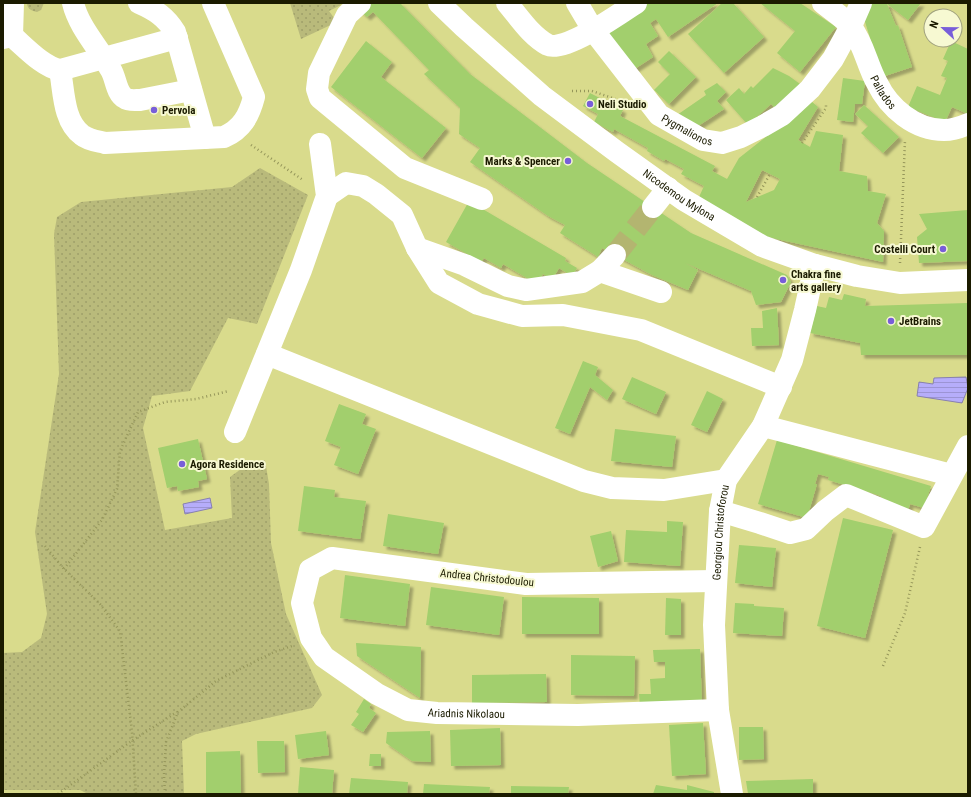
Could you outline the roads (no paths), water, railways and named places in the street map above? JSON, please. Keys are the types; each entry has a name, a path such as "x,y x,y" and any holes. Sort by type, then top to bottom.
{"street":[{"path":"13,3 7,37 54,69 60,70 104,59 177,38"},
{"path":"73,3 78,17 111,70 120,94 125,98 140,100 191,90"},
{"path":"139,3 154,10 169,22 175,32 205,138"},
{"path":"60,70 70,120 82,135 91,140 105,143 224,137 233,133 250,112 254,97 213,3"},
{"path":"360,3 347,15 319,73 317,89 320,98 405,168 482,199"},
{"name":"Nicodemou Mylona","path":"439,3 542,96 684,200 762,246 815,266 857,276 900,283 968,280"},
{"path":"507,3 536,37 550,46 562,45 593,30 636,3"},
{"name":"Pygmalionos","path":"577,3 593,30 659,115 703,140 722,143 741,137 782,115 810,89 833,59 851,26"},
{"path":"823,3 851,26 861,3"},
{"name":"Pallados","path":"851,26 866,55 876,83 890,102 906,117 924,127 944,130 968,124"},
{"path":"235,432 301,270 327,196 320,144"},
{"path":"327,196 346,183 363,186 376,194 402,215 417,248 439,283 478,304 522,316 563,315 641,330 780,387"},
{"path":"653,207 668,188"},
{"path":"417,248 465,265 508,286 526,290 582,282 600,271 615,255"},
{"name":"Georgiou Christoforou","path":"732,794 718,710 714,625 715,581 720,511 726,480 763,426 792,360 815,266"},
{"path":"600,271 661,292"},
{"path":"267,354 584,481 612,488 664,490 726,480"},
{"path":"763,426 951,475"},
{"path":"720,511 760,522 790,533 806,529 825,511 846,495 924,527 968,446"},
{"name":"Andrea Christodoulou","path":"310,570 332,558 526,584 715,581"},
{"name":"Ariadnis Nikolaou","path":"310,570 302,603 311,638 324,657 377,694 408,710 437,713 578,715 718,710"}],"tunnel":[{"path":"615,255 653,207"}],"place":[{"name":"Neli Studio","path":"590,104"},
{"name":"Pervola","path":"154,110"},
{"name":"Marks & Spencer","path":"568,161"},
{"name":"Costelli Court","path":"943,249"},
{"name":"Chakra fine arts gallery","path":"783,280"},
{"name":"JetBrains","path":"891,321"},
{"name":"Agora Residence","path":"182,464"}]}
